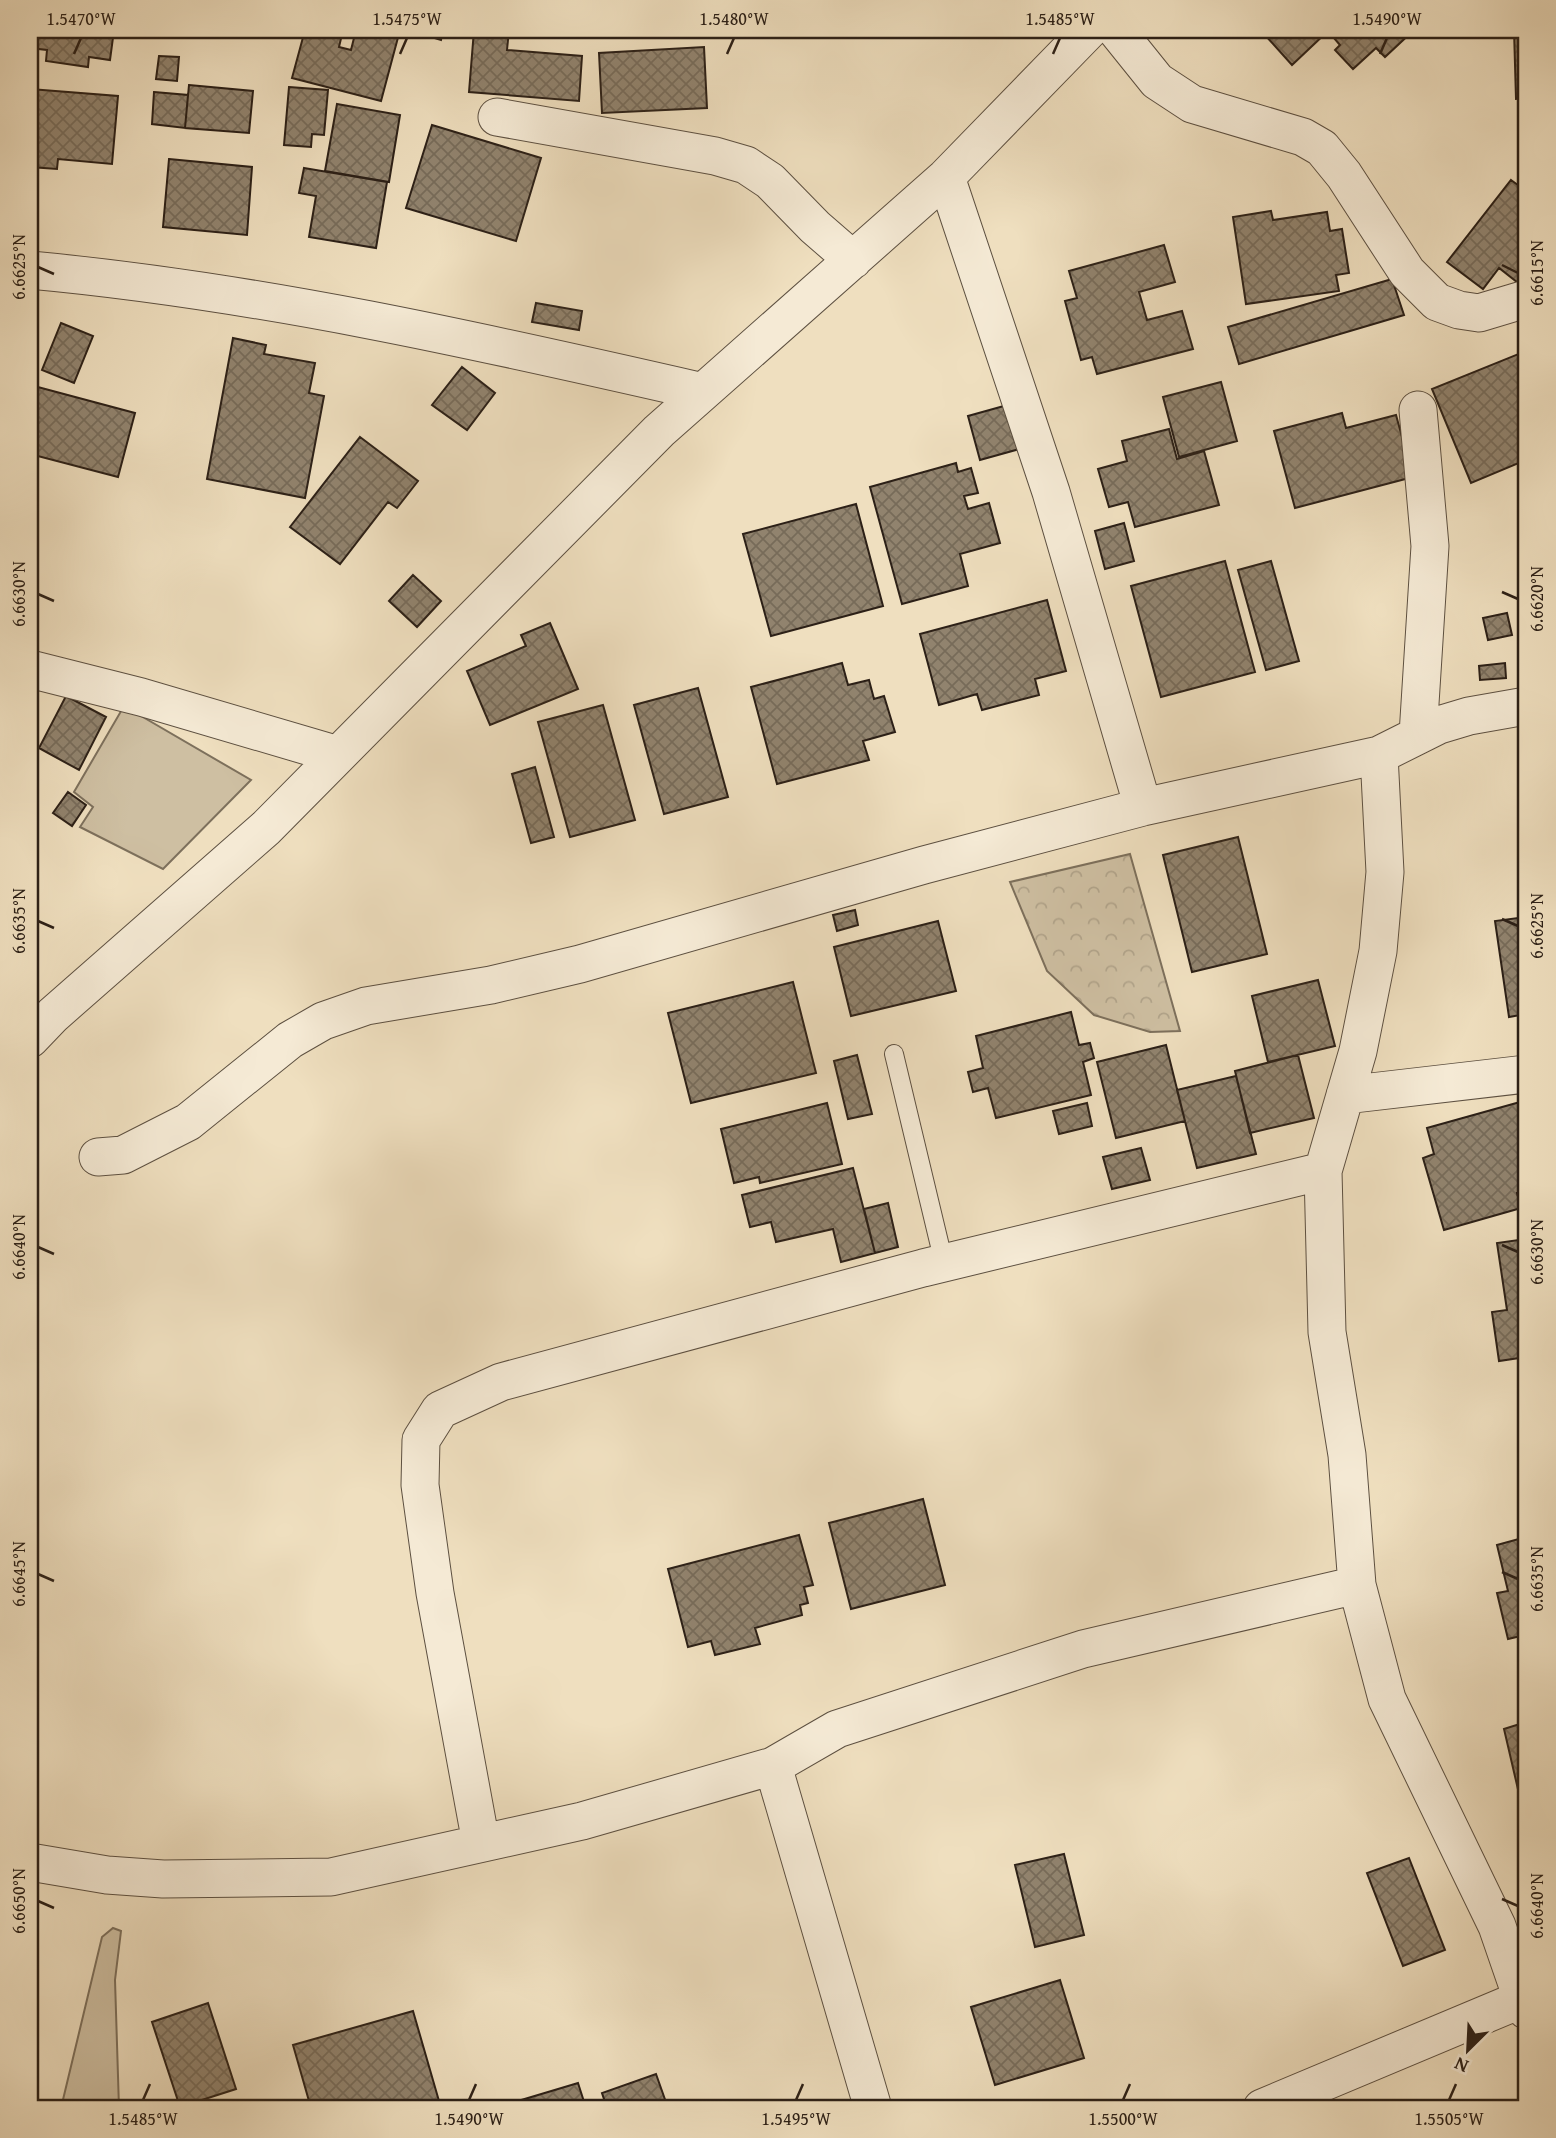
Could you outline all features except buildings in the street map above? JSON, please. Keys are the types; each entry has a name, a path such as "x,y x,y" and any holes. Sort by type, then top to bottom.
{"street":[{"path":"30,1039 63,1006 266,828 659,431 946,177 1089,30"},
{"path":"1116,30 1157,81 1192,104 1303,137 1322,148 1344,175 1407,272 1437,302 1459,310 1479,313 1526,299"},
{"path":"497,117 715,156 746,165 770,181 815,227 853,260"},
{"path":"946,177 1051,492 1143,807"},
{"path":"30,270 122,278 298,306 492,344 703,392"},
{"path":"1418,410 1430,546 1418,735"},
{"path":"30,669 141,697 338,755"},
{"path":"98,1157 123,1155 188,1122 290,1040 323,1021 366,1006 491,985 580,964 924,865 1143,807 1379,755 1440,724 1526,706"},
{"path":"1262,2108 1524,2005 1512,1921 1387,1699 1357,1585 1348,1455 1327,1332 1323,1171 1358,1051 1378,951 1385,872 1379,755"},
{"path":"1345,1095 1526,1074"},
{"path":"481,1843 436,1593 420,1485 421,1440 440,1410 501,1382 944,1263 1323,1171"},
{"path":"30,1862 107,1875 163,1879 331,1877 582,1821 773,1766 837,1729 1083,1649 1357,1585"},
{"path":"773,1766 873,2108"}],"lane":[{"path":"894,1054 944,1263"}],"green space":[{"path":"124,706 251,780 163,869 80,827 93,807 74,792"},
{"path":"1130,854 1180,1031 1150,1032 1094,1015 1047,971 1010,882"},
{"path":"113,1928 121,1931 115,1980 119,2108 61,2108 102,1937"}]}
